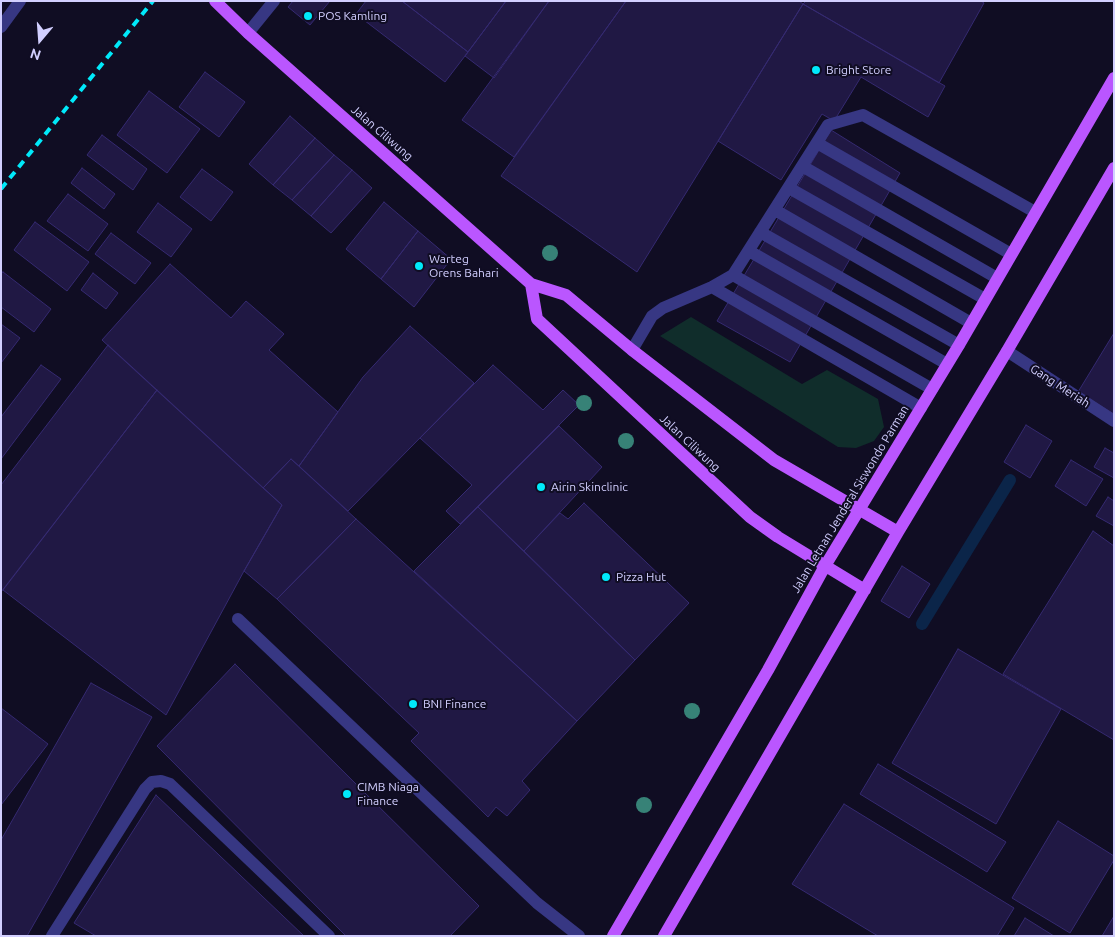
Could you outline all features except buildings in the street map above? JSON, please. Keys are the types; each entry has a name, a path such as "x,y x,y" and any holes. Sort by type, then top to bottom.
{"main road":[{"name":"Jalan Ciliwung","path":"215,1 248,33 531,284 566,295 632,350 774,460 898,532"},
{"name":"Jalan Letnan Jenderal Siswondo Parman","path":"613,936 768,670 825,566 959,345 1114,78"},
{"path":"664,936 898,532 1114,168"},
{"name":"Jalan Ciliwung","path":"531,284 537,319 750,518 865,590"}],"street":[{"path":"1,27 20,1"},
{"path":"248,33 274,1"},
{"path":"632,350 652,316 663,308 712,287 734,275 828,125 863,114 1035,212"},
{"path":"817,143 1011,254"},
{"path":"802,166 997,278"},
{"path":"789,188 985,298"},
{"path":"774,210 971,323"},
{"path":"760,232 959,345"},
{"path":"749,251 947,364"},
{"path":"734,275 932,388"},
{"path":"712,287 920,408"},
{"name":"Gang Meriah","path":"1007,351 1114,421"},
{"path":"238,618 537,903 579,936"},
{"path":"52,936 144,789 152,782 161,782 170,784 329,936"}],"green space":[{"path":"691,317 802,384 827,370 878,399 884,427 874,441 856,448 838,447 660,336"}],"waterway":[{"path":"922,624 1010,480"}],"railway":[{"path":"1,189 153,1"}],"place":[{"name":"POS Kamling","path":"308,16"},
{"name":"Bright Store","path":"816,70"},
{"name":"Warteg Orens Bahari","path":"419,266"},
{"name":"Airin Skinclinic","path":"541,487"},
{"name":"Pizza Hut","path":"606,577"},
{"name":"BNI Finance","path":"413,704"},
{"name":"CIMB Niaga Finance","path":"347,794"}]}
